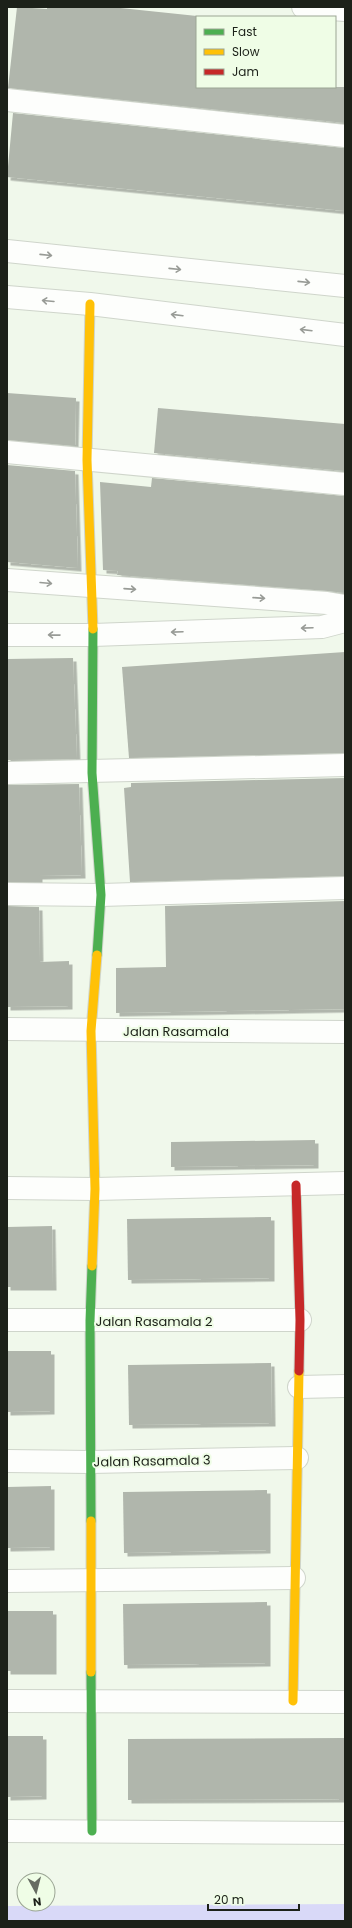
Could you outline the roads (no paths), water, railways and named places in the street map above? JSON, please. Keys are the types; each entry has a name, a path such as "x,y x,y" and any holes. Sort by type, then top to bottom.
{"street":[{"path":"303,7 345,10"},
{"path":"7,100 345,136"},
{"path":"7,252 345,286"},
{"path":"7,297 90,304 345,335"},
{"path":"90,304 87,460 93,635 92,773 101,895 91,1031 95,1189 90,1321 92,1831"},
{"path":"7,452 345,484"},
{"path":"7,580 327,603 345,606"},
{"path":"7,635 93,635 322,627 345,621"},
{"path":"7,773 92,773 345,765"},
{"path":"7,894 101,895 345,888"},
{"name":"Jalan Rasamala","path":"7,1029 91,1031 345,1032"},
{"path":"7,1188 95,1189 345,1183"},
{"path":"293,1701 294,1578 300,1320 296,1185"},
{"name":"Jalan Rasamala 2","path":"7,1320 300,1320"},
{"path":"299,1387 345,1386"},
{"name":"Jalan Rasamala 3","path":"7,1461 90,1462 297,1458"},
{"path":"7,1581 294,1578"},
{"path":"7,1701 92,1700 345,1702"},
{"path":"7,1831 345,1833"}],"water":[{"path":"345,1904 345,1921 7,1921 7,1906 16,1906 16,1912 56,1912 56,1906"}]}
